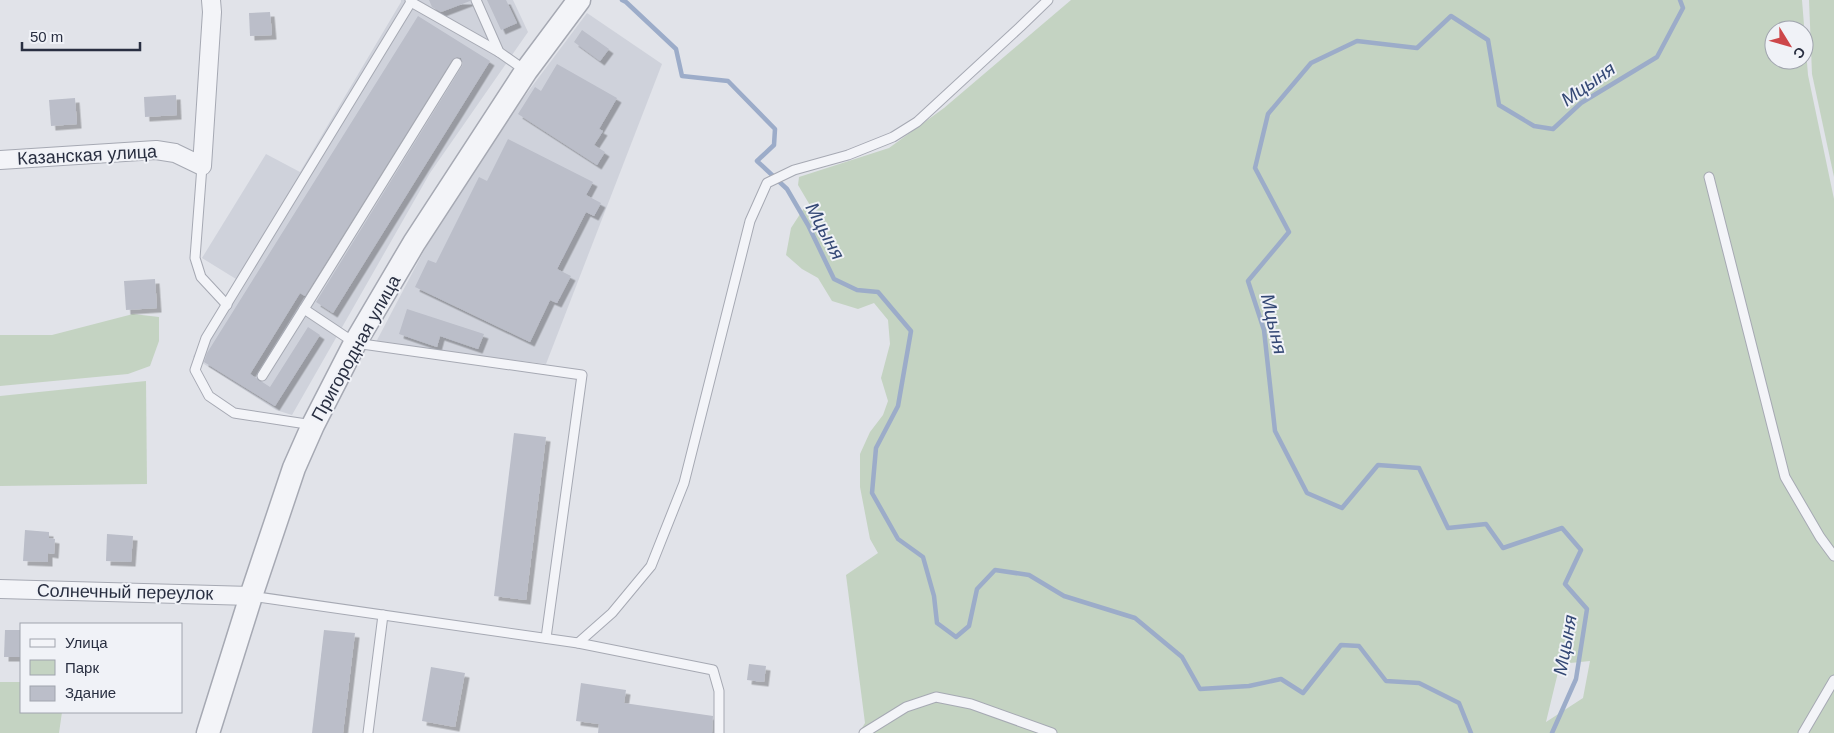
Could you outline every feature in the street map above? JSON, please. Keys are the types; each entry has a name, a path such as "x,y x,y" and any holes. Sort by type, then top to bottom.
{"street":[{"path":"202,166 212,12 211,0"},
{"name":"Пригородная улица","path":"208,733 294,468 313,425 355,343 414,243 526,71 578,0"},
{"name":"Казанская улица","path":"0,160 156,150 175,153 202,166"},
{"name":"Солнечный переулок","path":"0,589 251,596"}],"lane":[{"path":"476,0 499,52"},
{"path":"578,643 612,613 651,566 684,483 750,221 767,183 794,170 848,155 893,137 917,122 1048,0"},
{"path":"313,425 234,413 209,396 195,370 206,338 410,1 499,52 526,71"},
{"path":"262,376 457,64"},
{"path":"202,166 195,258 200,277 227,305"},
{"path":"1709,177 1785,477 1820,537 1834,556"},
{"path":"304,309 355,343 582,375 546,638"},
{"path":"251,596 578,643 713,670 719,691 719,733"},
{"path":"368,733 383,615"},
{"path":"1804,733 1834,680"},
{"path":"864,733 906,707 936,697 971,704 1052,733"}],"shaded area":[{"path":"401,0 513,0 528,32 430,173 292,415 276,410 193,357 236,279 202,258 266,154 300,172"},
{"path":"587,13 662,64 546,364 375,344 459,184"}],"green space":[{"path":"1071,0 1802,0 1804,20 1764,20 1764,70 1808,70 1834,199 1834,733 859,733 865,723 846,575 878,553 870,539 860,487 860,454 870,432 883,415 888,401 881,378 890,344 888,320 874,303 858,309 832,301 818,278 802,269 786,255 791,228 804,208 811,207 798,185 799,177 889,148 944,108","holes":["1590,661 1583,698 1546,722 1560,664"]},
{"path":"1809,0 1834,0 1834,177 1812,74 1812,70 1814,70 1814,20 1810,20"},
{"path":"133,314 159,317 159,341 150,366 128,374 0,386 0,335 52,335"},
{"path":"146,381 147,484 0,486 0,396"},
{"path":"0,682 20,682 20,713 62,713 59,733 0,733"}],"building":[{"path":"429,0 470,1 441,12 432,7"},
{"path":"487,0 506,0 517,23 501,30"},
{"path":"270,12 272,35 250,36 249,13"},
{"path":"418,16 490,61 333,313 316,302 462,66 461,58 457,57 452,60 305,296 300,293 250,374 270,387 308,327 320,335 275,406 204,362 207,353"},
{"path":"582,30 609,49 600,61 574,42"},
{"path":"557,64 617,98 599,129 603,131 594,145 605,152 597,165 518,114 535,87 541,91"},
{"path":"176,95 177,115 145,117 144,97"},
{"path":"75,98 77,124 51,126 49,100"},
{"path":"508,139 593,182 586,195 601,203 594,216 586,212 557,269 571,276 557,303 550,300 530,342 415,287 428,260 436,263 479,177 487,181"},
{"path":"155,279 157,308 126,310 124,281"},
{"path":"407,309 484,334 478,349 440,336 437,347 399,334"},
{"path":"514,433 546,437 526,600 494,596"},
{"path":"25,530 49,532 49,538 55,539 54,554 48,553 48,562 23,561"},
{"path":"107,534 133,536 131,562 106,561"},
{"path":"5,630 20,630 20,657 4,657"},
{"path":"324,630 355,633 343,733 312,733"},
{"path":"749,664 766,666 764,682 747,680"},
{"path":"431,667 465,673 455,727 422,721"},
{"path":"581,683 626,690 624,703 713,716 712,733 598,733 599,724 576,721"}],"waterway":[{"name":"Мцыня","path":"622,0 676,49 682,76 728,81 775,129 774,145 757,161 787,189 808,225 834,279 857,290 878,292 911,331 898,406 876,448 872,493 898,539 923,557 934,596 937,623 956,637 969,626 977,589 995,570 1029,575 1064,596 1135,618 1182,657 1200,689 1249,686 1281,679 1303,693 1341,645 1359,646 1386,681 1419,683 1459,703 1471,733"},
{"name":"Мцыня","path":"1552,733 1576,679 1587,609 1565,584 1581,550 1562,528 1503,548 1486,524 1448,528 1419,468 1378,465 1342,508 1307,493 1275,431 1264,330 1248,281 1289,232 1255,168 1268,114 1311,63 1357,41 1417,48 1451,16 1488,40 1499,105 1534,126 1553,129 1581,103 1657,57 1683,8 1680,0"}]}
